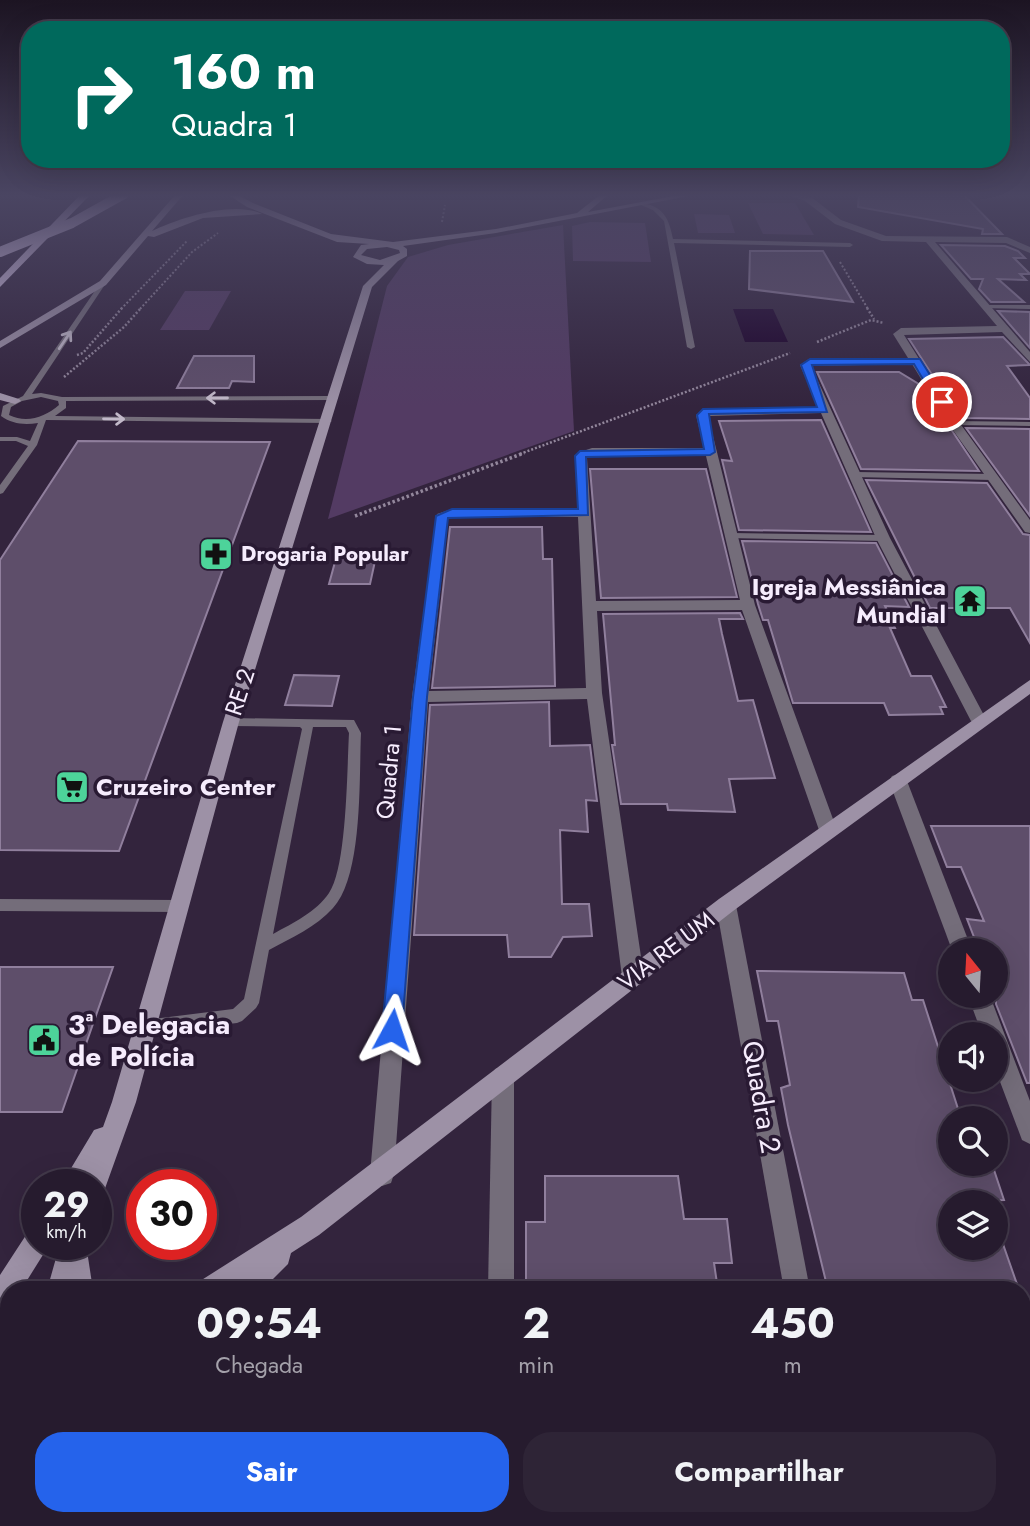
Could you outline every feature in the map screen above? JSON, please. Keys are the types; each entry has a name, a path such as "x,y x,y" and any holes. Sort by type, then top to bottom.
{"highway":[{"path":"1,282 17,265"}],"street":[{"path":"0,345 103,283 120,265"},
{"name":"RE 2","path":"362,265 368,286"},
{"name":"RE 2","path":"100,1169 124,1102 231,722 328,421 368,286 390,265"},
{"path":"950,265 1030,359"},
{"path":"1005,329 900,331 898,334 954,423 1030,528"},
{"path":"917,361 807,363 823,410 856,475 883,538 979,721"},
{"path":"0,396 21,399"},
{"path":"823,410 706,411 702,415 748,605 828,831"},
{"path":"633,977 594,694 581,456 710,452"},
{"name":"Quadra 1","path":"382,1174 420,697 442,516 452,513 584,513"},
{"path":"589,607 748,605"},
{"name":"VIA RE UM","path":"223,1281 310,1226 382,1174 726,905 1030,686"},
{"path":"420,697 594,694"},
{"path":"898,781 957,938"},
{"name":"Quadra 2","path":"726,905 795,1281"},
{"path":"1008,1073 1030,1132"},
{"path":"501,1281 503,1077"},
{"name":"RE 2","path":"83,1169 124,1102"},
{"name":"VIA RE UM","path":"252,1281 310,1226"},
{"path":"11,1281 25,1260"},
{"path":"62,1281 68,1260"},
{"path":"75,1260 78,1281"}],"lane":[{"path":"675,265 691,347"},
{"path":"21,399 49,364 103,283"},
{"path":"985,307 1030,307"},
{"path":"328,421 3,419 7,406 21,399 41,395 62,400 334,398"},
{"path":"254,421 259,410 255,398"},
{"path":"0,491 33,444 44,418 63,406 62,400"},
{"path":"954,423 1030,424"},
{"path":"0,439 17,439 33,444"},
{"path":"856,475 992,477"},
{"path":"731,536 883,538"},
{"path":"231,722 340,721 349,723 355,733 346,856 338,892 314,918 263,946"},
{"path":"145,1027 237,1016 251,1003 308,728 303,723"},
{"path":"0,905 180,905"}],"path":[{"path":"49,364 83,353 160,265"},
{"path":"41,395 124,327 180,265"},
{"path":"811,345 871,320 900,331"},
{"path":"355,516 798,349"}],"shaded area":[{"path":"402,265 565,265 574,431 328,519 387,286"},
{"path":"185,291 231,291 209,330 160,330"},
{"path":"733,309 773,309 788,342 745,342"}],"building":[{"path":"750,265 831,265 853,302 749,289"},
{"path":"959,265 1021,265 1030,274 1020,274 1026,280 998,279 1024,302 991,302 979,289 983,279 971,279"},
{"path":"998,311 1030,312 1030,348"},
{"path":"1003,337 1030,365 1007,366 1030,398 1030,419 960,418 909,339"},
{"path":"194,356 254,356 254,382 232,381 229,388 177,388"},
{"path":"817,372 899,372 922,386 979,471 861,469"},
{"path":"821,420 871,532 739,530 722,460 732,461 719,421"},
{"path":"966,428 1030,429 1030,516"},
{"path":"78,441 270,442 119,851 0,850 0,560"},
{"path":"590,469 706,469 737,597 601,598"},
{"path":"866,480 987,483 1023,534 1030,535 1030,643 1010,608 930,608"},
{"path":"450,527 542,527 543,559 552,559 555,686 432,688"},
{"path":"742,541 876,543 909,607 885,606 895,628 890,628 911,676 931,676 946,707 940,707 943,714 889,715 884,703 793,703 768,620 763,620"},
{"path":"338,551 377,552 370,584 329,584"},
{"path":"740,613 743,619 719,619 722,634 738,701 753,700 775,778 729,779 735,812 668,810 667,804 621,804 612,745 615,745 603,614"},
{"path":"294,675 339,676 332,706 285,705"},
{"path":"549,702 550,746 590,745 597,801 586,800 588,832 560,830 562,904 589,904 592,936 563,937 551,957 509,957 507,935 414,935 430,705"},
{"path":"931,826 1030,826 1030,1083 1027,1083 1008,1035 1008,1022 1003,1022 998,1008 1008,1008 1008,938 974,938 967,919 984,921 961,867 947,867"},
{"name":"3ª Delegacia de Polícia","path":"0,967 113,967 62,1112 0,1112"},
{"path":"757,971 904,973 912,1000 923,1000 938,1047 938,1092 953,1092 957,1106 938,1106 938,1176 996,1176 1001,1190 938,1190 938,1260 1008,1258 1016,1281 826,1281 781,1088 790,1085 778,1021 767,1021"},
{"path":"545,1176 678,1176 684,1219 727,1219 732,1263 714,1263 717,1281 526,1281 526,1222 545,1222"}],"place":[{"name":"Drogaria Popular","path":"216,554"},
{"name":"Igreja Messiânica Mundial","path":"970,601"},
{"name":"Cruzeiro Center","path":"72,787"},
{"name":"3ª Delegacia de Polícia","path":"44,1040"}],"route":[{"path":"392,1030 420,697 442,516 452,513 584,513 581,456 584,454 710,452 702,415 706,411 823,410 806,365 813,361 917,361 942,402"}]}
